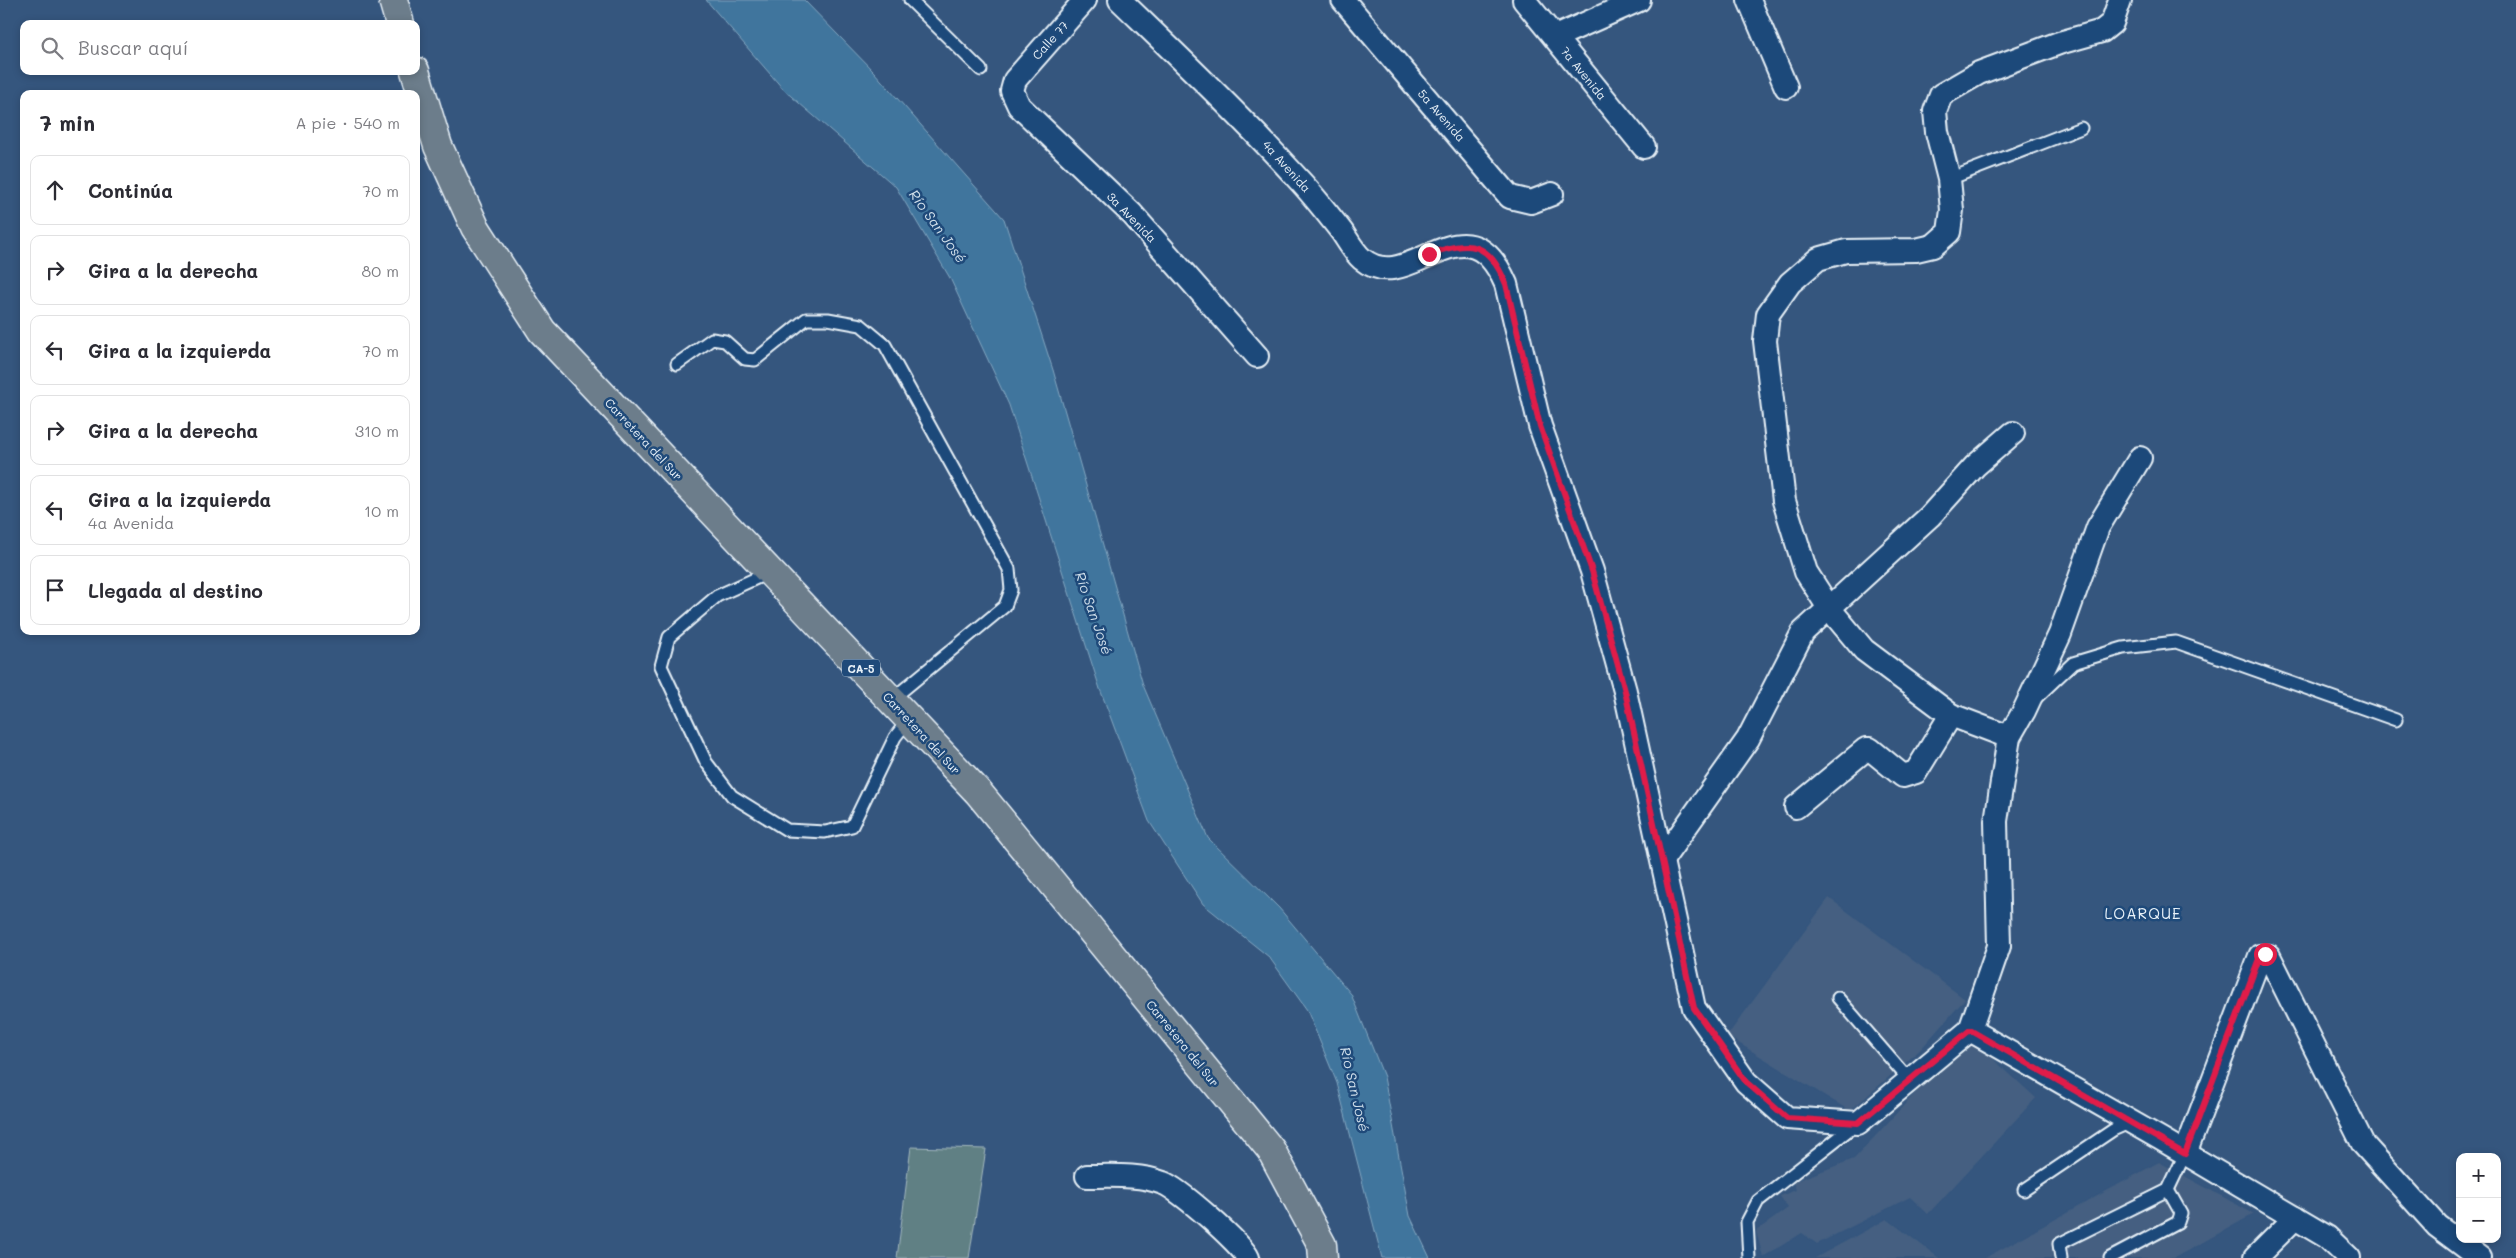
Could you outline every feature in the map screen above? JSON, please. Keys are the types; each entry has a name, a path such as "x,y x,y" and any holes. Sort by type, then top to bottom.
{"highway":[{"path":"393,0 399,20"},
{"name":"Carretera del Sur","path":"416,75 438,146 475,227 542,331 978,792 1271,1150 1325,1254"}],"street":[{"name":"Calle 77","path":"1015,80 1085,0"},
{"name":"4a Avenida","path":"1120,0 1239,114 1318,200 1362,259 1376,267 1395,269 1455,245 1471,245 1486,253 1498,264 1506,284 1540,426 1592,571 1623,682 1663,859"},
{"name":"5a Avenida","path":"1343,0 1510,197 1531,202 1552,194"},
{"name":"7a Avenida","path":"1524,0 1644,147"},
{"path":"1555,37 1639,0"},
{"path":"1749,0 1786,87"},
{"path":"2010,737 1951,715 1864,650 1830,608 1806,572 1784,501 1766,341 1768,314 1790,284 1818,259 1846,251 1916,250 1934,246 1948,232 1952,210 1949,179 1937,132 1935,111 1942,95 1979,73 2059,42 2102,31 2112,22 2120,0"},
{"name":"3a Avenida","path":"1015,80 1012,91 1019,106 1132,214 1257,356"},
{"path":"2013,434 1974,466 1930,516 1802,632 1748,739 1663,859 1694,1008 1746,1082 1787,1118 1858,1123 1970,1030 1999,946 1996,821 2010,737 2060,634 2098,527 2140,458"},
{"path":"1796,807 1866,749 1870,749 1903,776 1916,772 1951,715"},
{"path":"2185,1154 2260,956 2265,954 2269,956 2363,1144 2437,1226 2480,1258"},
{"path":"1970,1030 2327,1237 2349,1258"},
{"path":"1087,1176 1133,1176 1165,1183 1218,1224 1245,1250 1248,1258"},
{"path":"2255,1258 2295,1218"}],"lane":[{"path":"910,0 981,70"},
{"path":"1949,179 2081,128"},
{"path":"678,364 712,339 725,341 745,359 755,360 806,319 828,319 861,325 884,345 1009,569 1011,590 1005,606 900,709 894,737 852,826 825,832 787,830 732,796 706,762 661,666 670,637 710,602 717,596 770,572"},
{"path":"2024,711 2073,663 2123,648 2176,642 2396,720"},
{"path":"1838,998 1910,1081"},
{"path":"2024,1190 2113,1130 2131,1122"},
{"path":"1748,1258 1747,1222 1758,1201 1858,1123"},
{"path":"2061,1258 2059,1244 2168,1190 2185,1154"},
{"path":"2110,1258 2178,1222 2181,1213 2168,1190"}],"shaded area":[{"path":"1829,898 1965,999 1920,1050 1850,1111 1727,1036"},
{"path":"1968,1036 2036,1098 1928,1214 1910,1197 1817,1244 1802,1233 1763,1257 1756,1231 1788,1208 1780,1196 1796,1190 1793,1182 1854,1159"},
{"path":"2159,1162 2254,1214 2174,1258 1985,1258"},
{"path":"1887,1219 1939,1258 1815,1258"}],"green space":[{"path":"911,1147 986,1149 969,1258 897,1258"}],"water":[{"name":"Río San José","path":"706,0 804,0 874,72 1004,219 1053,370 1143,685 1208,838 1279,908 1351,994 1384,1077 1410,1216 1430,1258 1382,1258 1337,1083 1307,1010 1269,957 1203,904 1149,821 1100,689 1009,405 950,278 896,187 784,90"}],"district":[{"name":"LOARQUE","path":"2143,913"}],"route":[{"path":"1429,254 1455,245 1471,245 1486,253 1498,264 1506,284 1540,426 1592,571 1625,691 1694,1008 1746,1082 1787,1118 1858,1123 1970,1030 2185,1154 2260,956 2265,954"}]}
